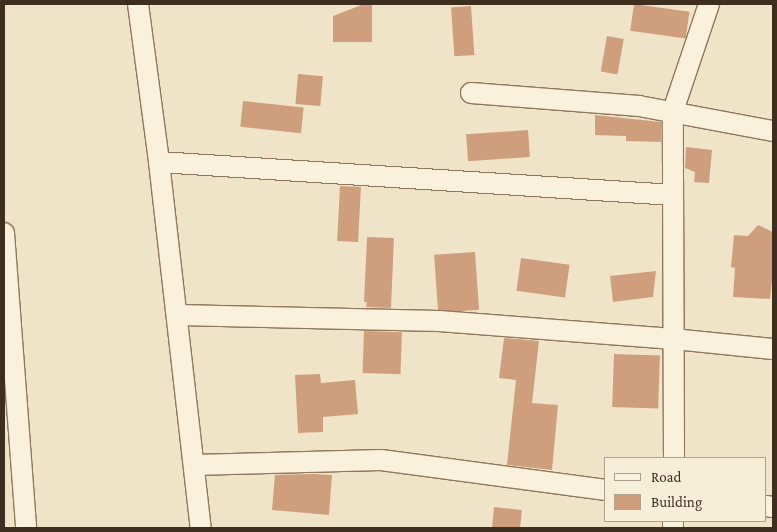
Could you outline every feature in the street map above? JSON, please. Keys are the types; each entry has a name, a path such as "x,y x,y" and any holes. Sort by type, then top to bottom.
{"street":[{"path":"138,4 159,162 201,528"},
{"path":"674,457 673,111 709,4"},
{"path":"471,93 640,106 773,131"},
{"path":"159,162 673,195"},
{"path":"4,233 26,528"},
{"path":"176,315 439,321 673,339 773,349"},
{"path":"194,465 382,460 604,490"}],"building":[{"path":"364,4 372,4 372,42 333,42 333,16"},
{"path":"634,4 689,12 686,39 630,31"},
{"path":"471,6 474,55 454,56 451,7"},
{"path":"607,36 624,39 617,74 601,71"},
{"path":"298,74 323,76 320,106 295,104"},
{"path":"243,101 304,107 301,133 240,127"},
{"path":"595,115 661,122 661,142 626,141 626,136 595,135"},
{"path":"528,130 530,157 468,161 466,134"},
{"path":"686,147 712,150 709,183 694,182 695,172 685,168"},
{"path":"340,186 361,187 358,242 337,241"},
{"path":"758,225 773,232 773,272 770,299 733,297 735,268 731,267 734,235 748,236"},
{"path":"367,237 394,238 391,308 366,307 367,302 364,302"},
{"path":"475,252 479,310 438,313 434,255"},
{"path":"521,258 570,265 565,297 516,291"},
{"path":"656,271 653,297 613,302 610,276"},
{"path":"364,331 402,332 401,374 363,373"},
{"path":"504,338 539,341 532,403 558,405 552,470 507,465 516,380 499,378"},
{"path":"614,354 660,356 658,409 612,407"},
{"path":"320,374 321,383 355,380 358,414 323,417 323,432 298,433 295,375"},
{"path":"275,475 332,475 329,515 272,510"},
{"path":"494,507 522,510 520,528 492,528"}]}
